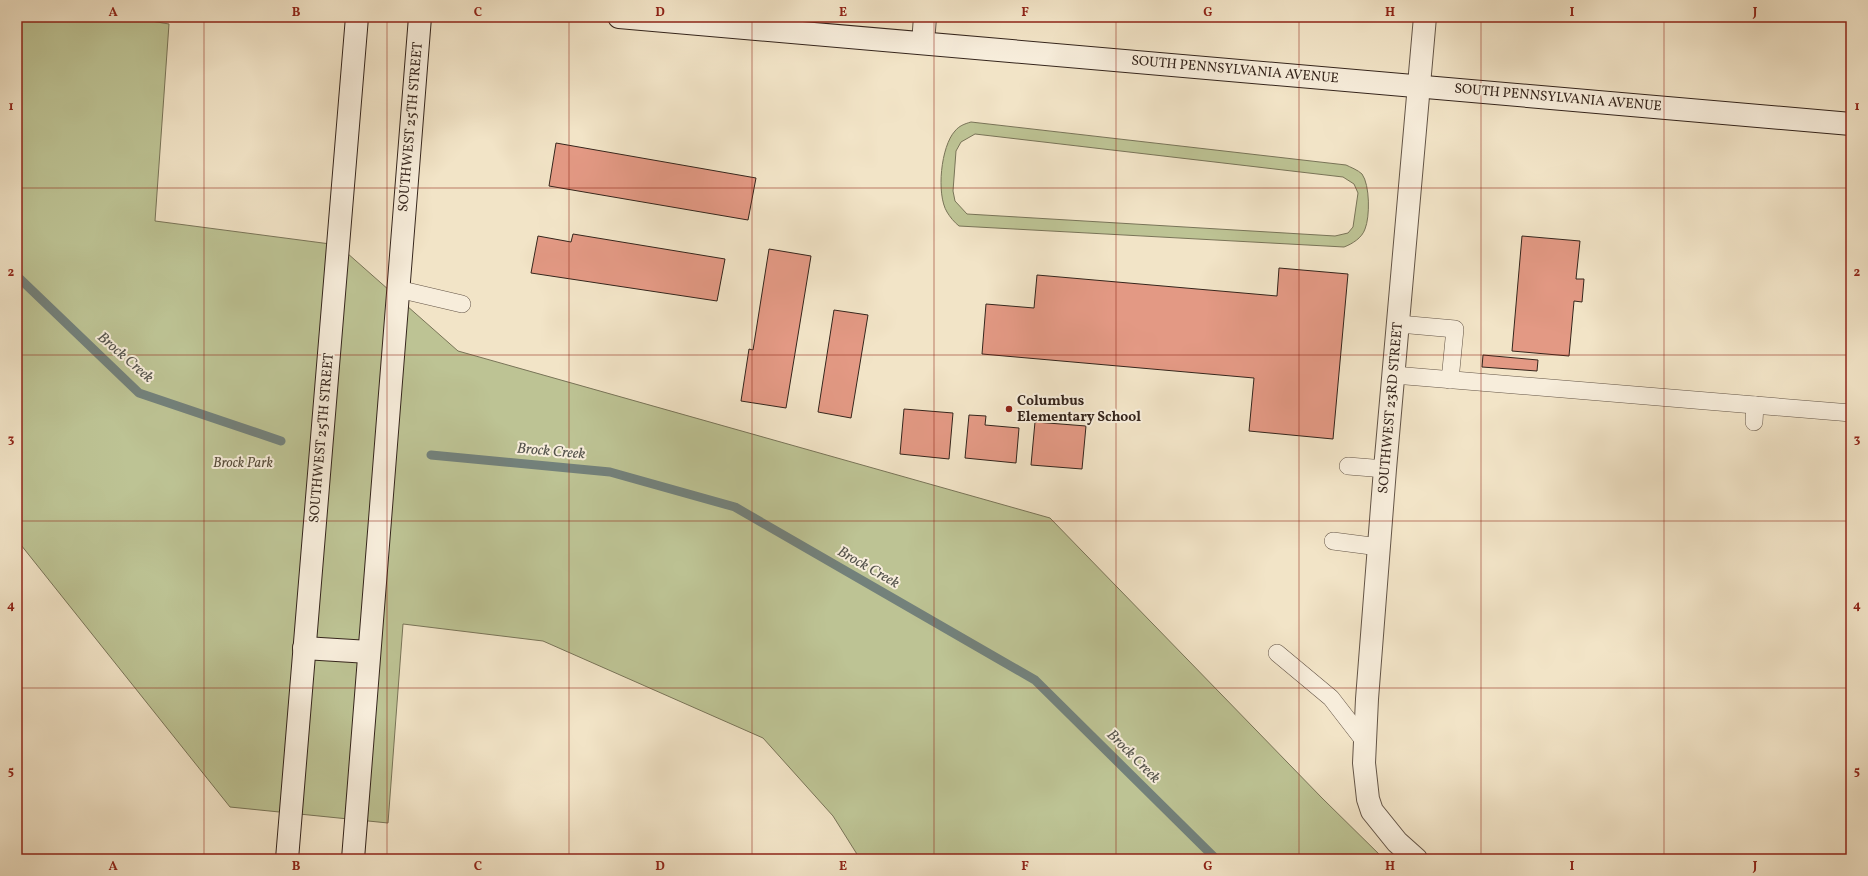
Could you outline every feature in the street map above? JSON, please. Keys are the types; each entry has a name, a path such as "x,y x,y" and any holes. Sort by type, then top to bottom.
{"street":[{"name":"SOUTHWEST 25TH STREET","path":"287,859 357,17"},
{"name":"SOUTHWEST 25TH STREET","path":"353,859 420,17"},
{"name":"SOUTH PENNSYLVANIA AVENUE","path":"619,17 1851,124"},
{"path":"923,43 925,17"},
{"name":"SOUTHWEST 23RD STREET","path":"1416,859 1397,842 1372,811 1368,799 1364,763 1364,742 1385,469 1425,17"},
{"path":"304,648 369,652"}],"lane":[{"path":"398,289 462,304"},
{"path":"1398,324 1455,329 1450,380"},
{"path":"1394,375 1755,414 1816,404 1851,413"},
{"path":"1348,466 1385,469"},
{"path":"1333,541 1379,547"},
{"path":"1278,653 1331,698 1364,742"}],"green space":[{"name":"Brock Park","path":"17,17 127,17 169,24 155,221 338,245 458,351 1050,518 1322,798 1384,859 860,859 833,816 763,738 543,641 403,624 388,823 230,807 17,540"},
{"path":"971,122 1346,165 1362,174 1365,179 1368,193 1367,224 1364,232 1359,238 1344,247 959,226 949,216 944,204 941,182 943,158 950,138 955,131 962,125","holes":["975,134 1343,177 1354,184 1358,193 1353,227 1348,233 1335,236 967,214 955,201 953,191 956,151 961,142"]}],"building":[{"path":"556,143 756,178 748,220 549,186"},
{"path":"573,234 725,259 717,301 531,273 538,236 571,242"},
{"path":"1522,236 1580,241 1576,279 1584,279 1582,302 1574,301 1569,356 1512,351"},
{"path":"769,249 811,256 786,408 741,401 749,349 753,350"},
{"path":"1279,268 1348,274 1333,439 1249,431 1254,378 982,354 986,304 1034,308 1037,275 1277,296"},
{"path":"834,310 868,315 851,418 818,412"},
{"path":"1483,355 1538,360 1537,371 1482,367"},
{"path":"904,409 953,413 949,459 900,454"},
{"path":"969,415 986,416 985,425 1019,428 1016,463 965,458"},
{"path":"1035,422 1086,426 1082,469 1031,465"}],"waterway":[{"name":"Brock Creek","path":"17,276 139,393 281,441"},
{"name":"Brock Creek","path":"431,455 610,472 735,507 1035,680 1216,859"}],"place":[{"name":"Columbus Elementary School","path":"1009,409"}]}
